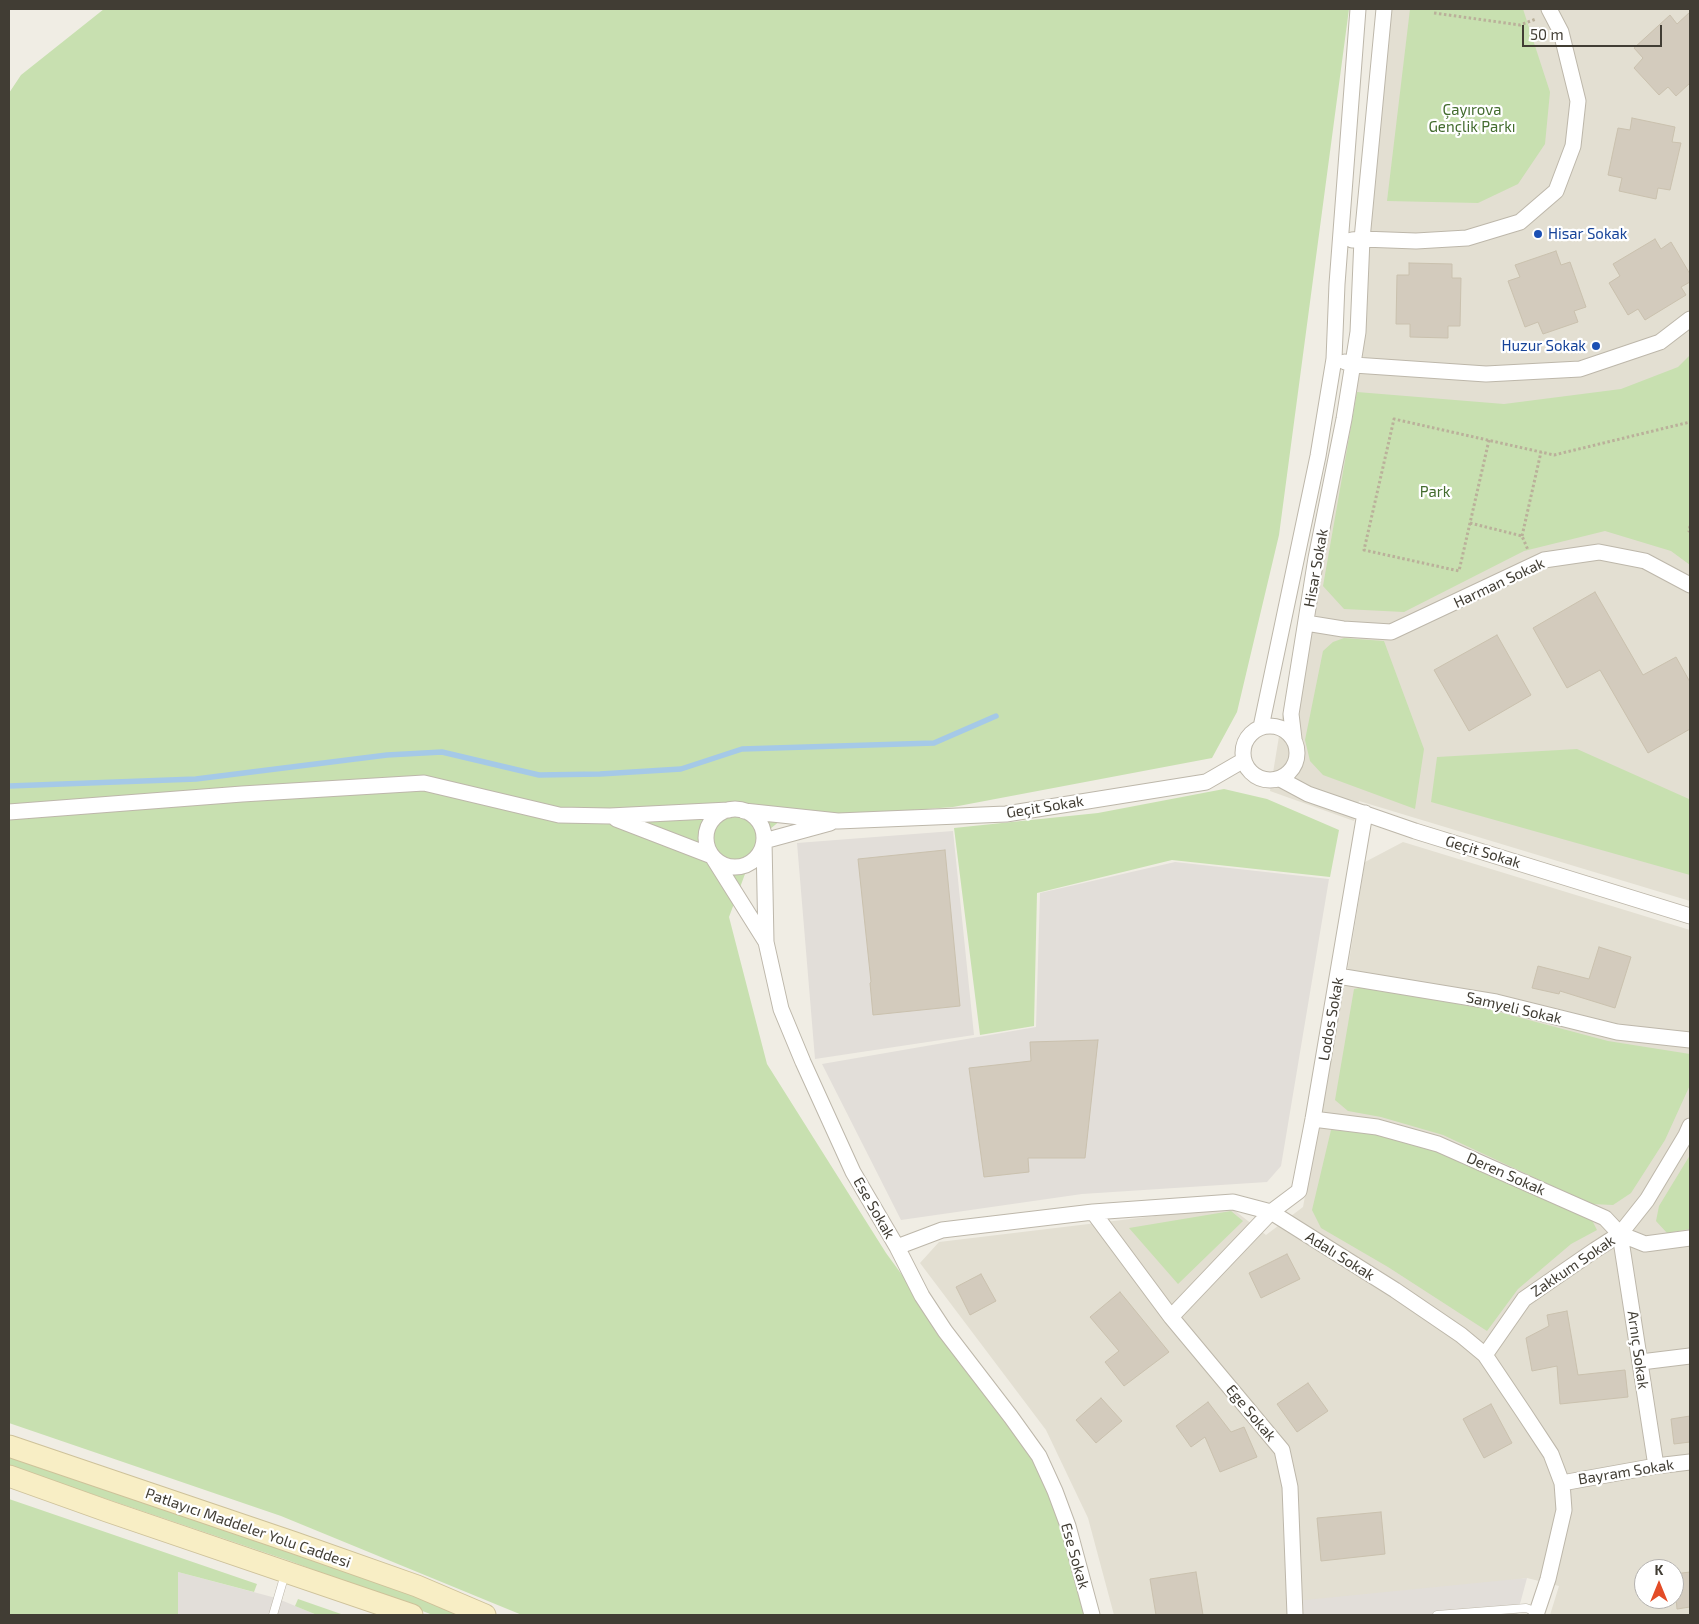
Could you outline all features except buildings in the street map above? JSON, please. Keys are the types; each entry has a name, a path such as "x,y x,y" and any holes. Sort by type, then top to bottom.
{"main road":[{"name":"Patlayıcı Maddeler Yolu Caddesi","path":"9,1446 417,1586 485,1615"},
{"name":"Patlayıcı Maddeler Yolu Caddesi","path":"9,1476 412,1615"}],"street":[{"name":"Hisar Sokak","path":"1261,727 1318,456 1334,359 1340,242 1358,9"},
{"name":"Hisar Sokak","path":"1294,739 1291,714 1316,558 1354,364 1358,332 1362,239 1384,9"},
{"path":"1340,242 1362,239 1416,241 1467,238 1520,222 1556,191 1573,146 1578,101 1561,32 1549,9"},
{"path":"1334,359 1354,364 1486,374 1580,369 1660,342 1690,319"},
{"name":"Harman Sokak","path":"1306,623 1343,630 1391,632 1544,560 1599,552 1645,562 1690,585"},
{"path":"1274,726 1282,729 1294,739 1298,750 1297,759 1294,768 1288,774 1280,779 1271,781 1254,775 1248,769 1243,752 1245,743 1249,735 1261,727 1274,726"},
{"name":"Geçit Sokak","path":"838,820 1006,814 1206,782 1244,760"},
{"name":"Geçit Sokak","path":"1280,779 1308,794 1416,831 1690,916"},
{"path":"9,812 242,794 424,783 559,815 610,816 729,810 838,820"},
{"path":"729,810 712,820 706,838 708,848 766,942"},
{"path":"610,816 712,856 720,863 738,867 748,864 756,858 764,841 757,819 744,811"},
{"name":"Lodos Sokak","path":"1271,1212 1299,1191 1365,813"},
{"path":"764,841 838,820"},
{"name":"Ese Sokak","path":"764,841 766,942 781,1009 803,1062 854,1172 897,1247 922,1296 945,1331 1011,1416 1039,1456 1068,1526 1092,1615"},
{"name":"Samyeli Sokak","path":"1338,976 1496,1002 1617,1032 1690,1040"},
{"name":"Deren Sokak","path":"1313,1119 1378,1127 1438,1144 1605,1218 1620,1234 1645,1244 1690,1238"},
{"name":"Zakkum Sokak","path":"1486,1355 1524,1300 1620,1234 1646,1200 1686,1136 1690,1126"},
{"name":"Adalı Sokak","path":"897,1247 942,1230 1093,1212 1233,1202 1271,1212 1461,1334 1486,1355 1551,1454 1562,1483 1564,1510 1548,1579 1537,1613"},
{"name":"Ege Sokak","path":"1093,1212 1171,1317 1282,1450 1290,1487 1295,1615"},
{"path":"1171,1317 1271,1212"},
{"name":"Arnıç Sokak","path":"1620,1234 1656,1466"},
{"path":"1641,1362 1690,1356"},
{"name":"Bayram Sokak","path":"1562,1483 1656,1466 1690,1462"}],"lane":[{"path":"273,1615 286,1572"},
{"path":"1437,1615 1526,1608 1537,1613"}],"path":[{"path":"1434,13 1520,25"},
{"path":"1489,440 1459,571 1364,550 1394,419 1489,440 1554,455 1690,422"},
{"path":"1534,565 1522,536 1541,452"},
{"path":"1470,523 1522,536"},
{"path":"1690,526 1690,531"}],"shaded area":[{"path":"1383,9 1690,9 1690,901 1359,801 1354,821 1270,791 1308,560 1348,361"},
{"path":"953,831 974,1035 815,1059 797,843"},
{"path":"1403,842 1690,930 1690,1615 1550,1615 1559,1586 1527,1578 1296,1615 1114,1615 1088,1518 1046,1430 920,1263 939,1242 1230,1207 1266,1235 1303,1207 1348,967 1365,862"},
{"path":"1175,862 1329,879 1281,1166 1267,1182 1082,1194 901,1220 822,1064 1036,1027 1040,893"},
{"path":"178,1572 276,1598 317,1615 178,1615"},
{"path":"1527,1578 1517,1615 1296,1615 1295,1601"}],"green space":[{"path":"104,9 1349,9 1279,535 1237,712 1212,758 953,807 781,820 758,839 729,917 767,1064 886,1253 1028,1447 1052,1493 1087,1615 522,1615 281,1516 9,1423 9,93 21,75"},
{"name":"Çayırova Gençlik Parkı","path":"1410,9 1523,9 1550,92 1545,144 1518,184 1478,203 1387,201"},
{"name":"Park","path":"1690,355 1690,565 1671,551 1605,531 1524,551 1404,612 1344,609 1323,586 1357,392 1504,404 1621,389 1678,367"},
{"path":"1344,638 1384,641 1424,749 1415,809 1323,775 1310,761 1305,740 1323,651 1333,642"},
{"path":"1577,749 1689,799 1690,875 1431,802 1437,757"},
{"path":"1224,789 1267,799 1339,830 1330,877 1172,860 1037,893 1034,1026 980,1035 954,828 1098,813"},
{"path":"1364,987 1491,1010 1608,1041 1690,1054 1690,1085 1665,1140 1631,1193 1613,1205 1591,1204 1443,1135 1381,1117 1348,1111 1335,1100 1354,989"},
{"path":"1331,1130 1379,1134 1440,1152 1592,1220 1597,1230 1571,1244 1518,1289 1487,1331 1388,1267 1321,1228 1312,1210"},
{"path":"1690,1155 1690,1229 1667,1233 1656,1221 1659,1206"},
{"path":"1231,1211 1243,1221 1178,1284 1129,1228"},
{"path":"9,1455 413,1595 463,1615 433,1615 290,1561 9,1466"},
{"path":"9,1499 257,1584 254,1592 178,1572 178,1615 9,1615"},
{"path":"298,1599 344,1615 317,1615 295,1606"}],"waterway":[{"path":"9,786 196,779 387,755 442,752 539,775 600,774 681,769 742,749 934,743 996,716"}],"place":[{"name":"Hisar Sokak","path":"1538,234"},
{"name":"Huzur Sokak","path":"1596,346"}]}
